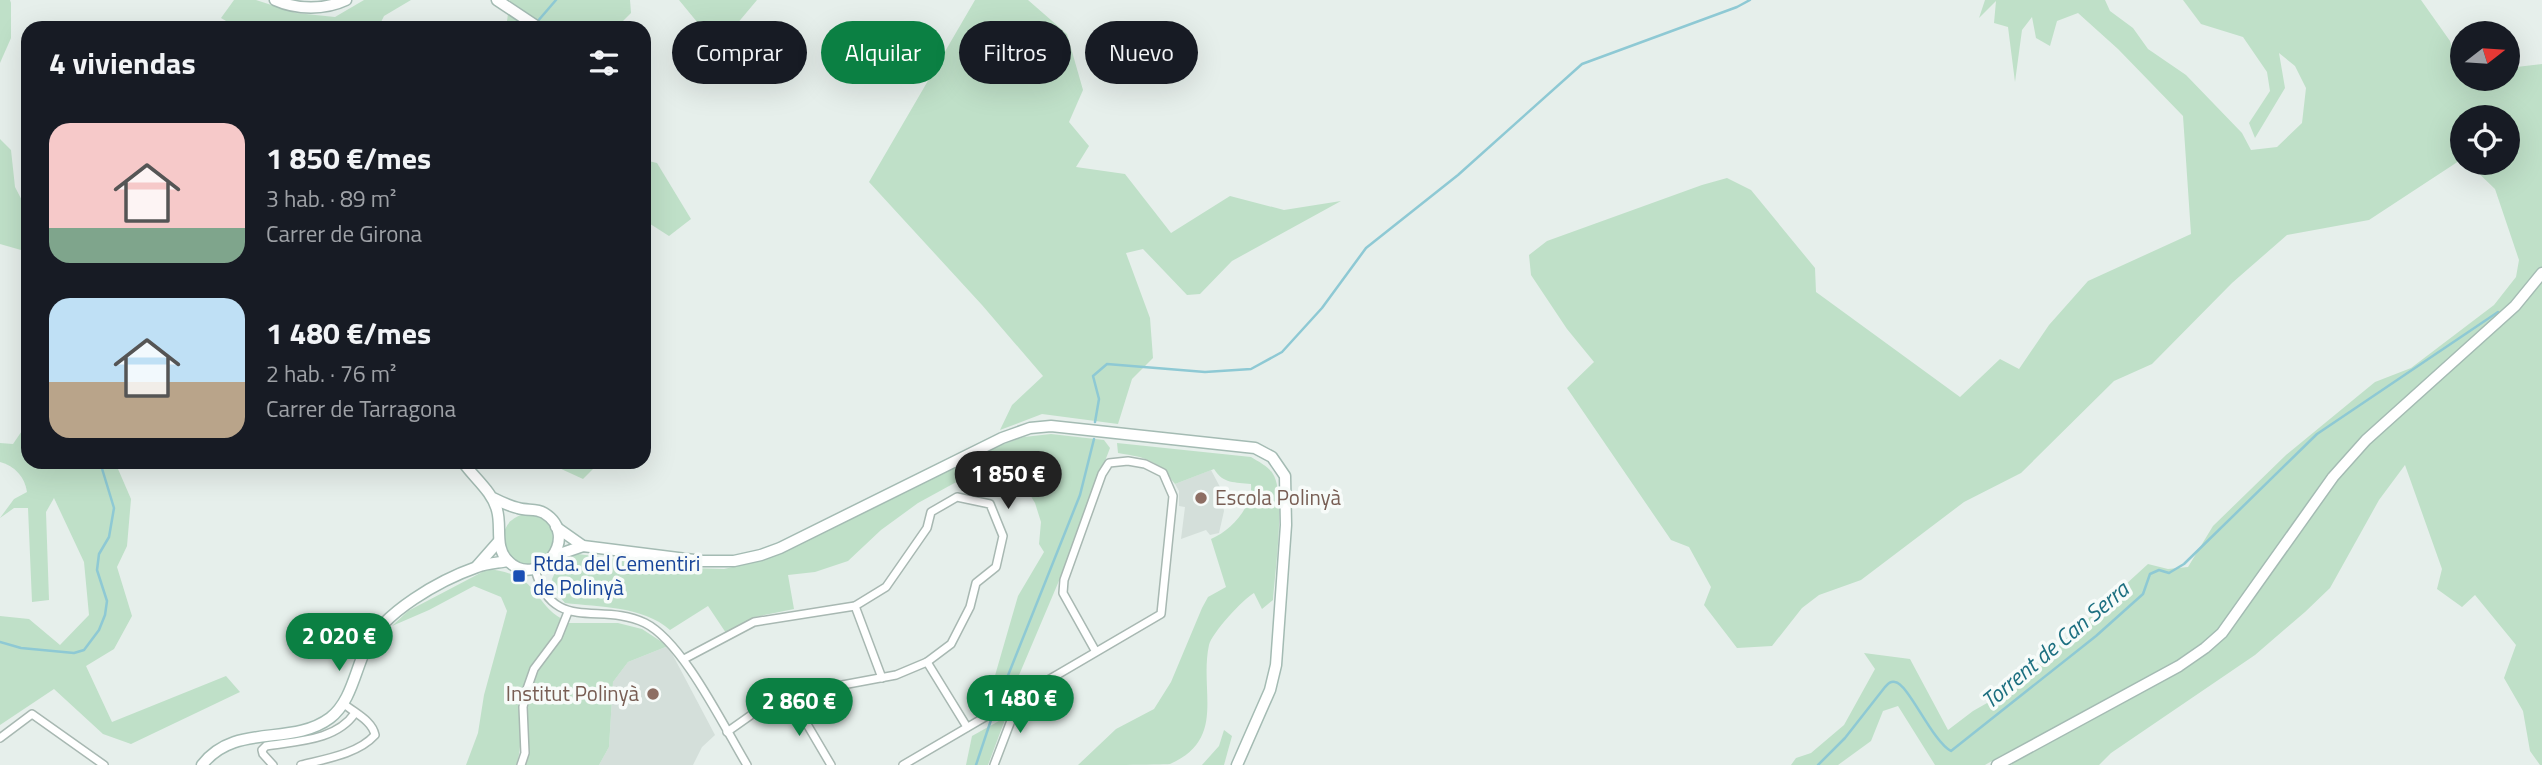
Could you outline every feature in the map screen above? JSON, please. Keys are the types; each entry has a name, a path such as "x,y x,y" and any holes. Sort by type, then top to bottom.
{"main road":[{"path":"275,0 316,7 346,0"},
{"path":"497,0 528,21"},
{"path":"1997,765 2179,666 2205,648 2236,616 2333,477 2366,440 2515,306 2542,273"},
{"path":"554,556 583,546 718,562 752,558 791,542 968,454 1037,426 1255,448 1272,457 1285,476 1286,525 1276,665 1270,690 1237,765"},
{"path":"469,469 493,498 501,528 500,549 508,561 517,567 536,569 547,564 554,556 559,542 556,527"},
{"path":"493,498 524,510 544,513 556,527 583,546"},
{"path":"501,528 510,515 524,510"},
{"path":"477,566 499,541"},
{"path":"202,765 221,746 241,739 317,725 330,718 343,703 367,644 379,627 399,608 477,566 508,561"}],"street":[{"path":"903,765 1161,614 1173,496 1163,473 1144,464 1128,461 1109,463 1102,474 1064,579 1063,593 1096,652"},
{"path":"684,659 754,622 855,607 886,587 926,528 931,512 957,497 990,504 1003,536 996,567 976,583 970,607 951,644 927,662 897,676 805,692 761,708 727,732"},
{"path":"536,569 552,602 568,612 617,615 642,622 669,640 684,659 747,765"},
{"path":"855,607 882,678"},
{"path":"521,765 525,752 523,718 527,689 534,669 558,637 568,612"},
{"path":"927,662 967,727"},
{"path":"994,765 1020,696"},
{"path":"792,697 831,765"},
{"path":"301,765 340,755 370,741 375,735 374,728 343,703"},
{"path":"0,738 32,713 104,765"},
{"path":"273,765 263,754 262,750 266,747 315,738 342,726 355,713"},
{"path":"87,765 93,757"}],"shaded area":[{"name":"Escola Polinyà","path":"1211,470 1220,487 1224,511 1219,533 1210,535 1206,530 1181,539 1185,507 1179,506 1179,491 1175,484"},
{"name":"Institut Polinyà","path":"668,646 715,735 702,747 693,765 599,765 609,747 613,682 628,662"}],"green space":[{"path":"0,0 10,0 11,3 11,38 0,63"},
{"path":"234,0 256,0 296,13 335,17 364,0 411,0 384,16 382,21 226,21 221,18"},
{"path":"510,0 630,0 631,13 623,21 507,21"},
{"path":"679,0 757,0 739,21 696,21"},
{"path":"975,0 1028,0 1052,21 963,21"},
{"path":"1985,0 2105,0 2110,11 2133,28 2148,49 2186,75 2242,133 2251,150 2277,147 2302,123 2306,88 2295,66 2279,53 2285,88 2255,138 2249,123 2270,91 2267,72 2243,37 2201,24 2183,0 2421,0 2450,41 2450,91 2520,91 2520,67 2542,64 2542,765 2530,751 2523,711 2504,678 2516,645 2475,595 2462,607 2437,589 2442,569 2405,465 2379,500 2330,588 2255,655 2111,753 2099,765 2012,765 2004,754 1985,765 1935,765 1898,706 1883,711 1871,741 1838,765 1791,765 1796,758 1811,753 1844,725 1875,669 1864,653 1910,659 1948,730 1973,711 2010,690 2148,564 2168,569 2188,567 2213,526 2286,455 2375,382 2411,368 2494,305 2516,277 2519,260 2495,189 2480,175 2520,175 2520,105 2450,105 2450,167 2369,220 2287,235 2232,283 2152,364 2114,381 2021,473 1964,502 1861,580 1819,595 1802,608 1772,646 1737,648 1704,605 1711,587 1689,547 1671,540 1567,388 1594,362 1567,329 1531,275 1529,255 1547,241 1727,178 1751,190 1815,268 1816,292 1960,397 2000,359 2019,369 2049,325 2088,281 2191,234 2183,116 2118,49 2078,13 2057,21 2050,46 2036,38 2032,17 2022,30 2015,82 2008,27 1994,23 1996,1 1979,18"},
{"path":"959,27 959,84 1071,84 1071,48 1083,90 1069,122 1089,146 1076,167 1125,174 1171,233 1230,196 1284,210 1341,201 1232,261 1200,294 1187,295 1143,249 1126,253 1150,318 1153,358 1132,379 1118,424 1042,414 1000,430 1012,405 1043,376 869,182 926,84 945,84 945,52"},
{"path":"0,139 11,150 15,187 21,199 21,250 0,244"},
{"path":"651,162 657,163 691,219 669,236 651,224"},
{"path":"21,432 21,469 118,469 131,499 127,546 117,567 132,616 114,649 86,666 112,722 226,676 240,692 131,744 103,734 54,689 0,725 0,616 29,619 60,645 89,615 84,562 54,498 46,512 49,600 32,602 28,508 14,508 0,518 14,499 27,492 18,473 0,462 0,443 13,444"},
{"path":"1051,434 1104,440 1110,448 1061,576 1011,694 978,709 994,679 1018,596 1044,552 1039,544 1041,522 1035,503 1021,480 1007,469 991,467 918,503 881,530 848,561 815,572 788,575 794,609 755,617 726,633 708,606 670,630 647,616 634,612 565,603 555,591 552,579 560,562 578,554 687,568 724,569 754,562 800,543 990,449 1024,437"},
{"path":"1117,443 1251,457 1269,469 1277,484 1279,534 1273,600 1262,609 1254,593 1228,617 1211,640 1207,662 1205,727 1199,741 1188,754 1170,764 1078,765 1116,729 1154,709 1171,682 1208,597 1226,587 1211,539 1226,530 1240,516 1249,501 1251,484 1225,480 1214,469 1175,484 1151,461 1118,453"},
{"path":"561,469 593,469 583,479"},
{"path":"528,514 545,522 553,539 545,556 528,564 511,556 503,539 511,522"},
{"path":"488,569 508,573 525,582 550,610 562,619 526,680 521,699 520,748 516,765 466,765 478,733 484,695 507,611 501,597 474,586 392,626 408,611"},
{"path":"567,623 618,623 642,629 668,646 628,662 613,682 609,747 599,765 525,765 525,720 529,694 542,662"},
{"path":"1006,717 988,765 966,765 972,736"},
{"path":"1224,730 1232,736 1224,765 1202,765 1219,746"}],"waterway":[{"path":"538,21 556,0"},
{"path":"1095,422 1099,399 1093,376 1107,364 1205,372 1251,369 1282,352 1322,308 1366,248 1458,175 1582,64 1750,0"},
{"name":"Torrent de Can Serra","path":"1818,765 1845,738 1885,687 1892,682 1907,692 1936,736 1951,751 2096,636 2143,594 2150,574 2159,570 2169,573 2184,564 2317,434 2498,312"},
{"path":"995,708 1080,495 1094,439"},
{"path":"0,642 21,648 74,653 84,650 99,630 107,601 97,570 99,554 109,537 114,508 102,469"},
{"path":"976,765 993,714"}],"place":[{"name":"Escola Polinyà","path":"1201,498"},
{"name":"Rtda. del Cementiri de Polinyà","path":"519,576"},
{"name":"Institut Polinyà","path":"653,694"}]}
